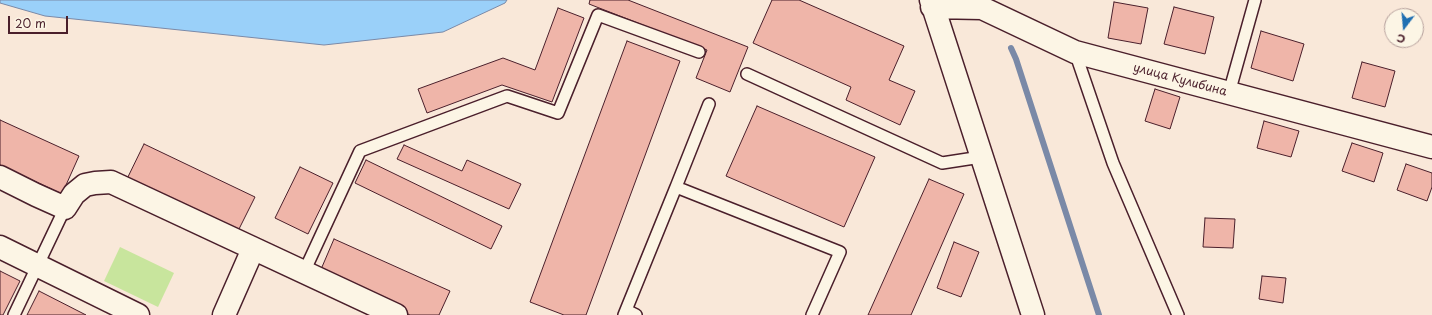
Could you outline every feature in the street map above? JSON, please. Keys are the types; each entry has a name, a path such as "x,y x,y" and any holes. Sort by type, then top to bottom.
{"street":[{"name":"улица Кулибина","path":"931,4 982,8 1075,52 1432,147"},
{"path":"931,4 1033,315"},
{"path":"0,177 65,208 74,194 85,185 111,182 396,315"},
{"path":"0,247 138,315"},
{"path":"224,315 253,249"}],"lane":[{"path":"1229,93 1256,0"},
{"path":"304,272 360,151 507,96 558,112 598,15 699,52"},
{"path":"1075,52 1113,162 1178,315"},
{"path":"747,74 942,163 981,156"},
{"path":"628,313 709,104"},
{"path":"676,187 840,252 812,315"},
{"path":"14,315 65,208"}],"green space":[{"path":"120,247 174,273 158,307 104,281"}],"water":[{"path":"0,0 507,0 505,3 443,32 324,45 45,16 0,3"}],"building":[{"path":"590,0 628,0 748,47 730,92 696,78 707,50 589,4"},
{"path":"772,0 799,0 904,46 889,80 915,91 900,125 846,100 851,87 753,43"},
{"path":"1114,2 1148,8 1141,44 1108,38"},
{"path":"1174,7 1214,17 1205,54 1164,44"},
{"path":"558,8 584,18 552,102 502,85 427,113 418,89 503,58 535,70"},
{"path":"1261,31 1304,44 1293,81 1251,68"},
{"path":"627,41 680,61 586,315 564,315 530,302"},
{"path":"1362,62 1395,71 1385,107 1352,98"},
{"path":"1155,89 1180,97 1170,129 1145,121"},
{"path":"757,106 875,157 844,227 726,176"},
{"path":"0,120 79,156 62,194 0,165"},
{"path":"1264,121 1299,131 1291,157 1257,148"},
{"path":"1352,143 1383,153 1374,182 1342,171"},
{"path":"144,144 255,197 235,237 125,183"},
{"path":"404,145 462,171 467,160 521,184 509,209 397,159"},
{"path":"366,160 502,226 491,249 355,183"},
{"path":"1406,164 1432,173 1432,187 1427,201 1397,190"},
{"path":"300,167 333,183 308,234 275,218"},
{"path":"929,179 964,194 911,315 868,315"},
{"path":"1205,218 1235,219 1233,248 1203,247"},
{"path":"334,239 450,291 439,315 410,315 319,274"},
{"path":"954,242 979,252 961,297 937,288"},
{"path":"0,271 20,281 3,315 0,315"},
{"path":"1262,276 1286,278 1283,303 1259,299"},
{"path":"39,291 86,315 27,315"}],"waterway":[{"path":"1011,48 1016,59 1099,315"}]}
